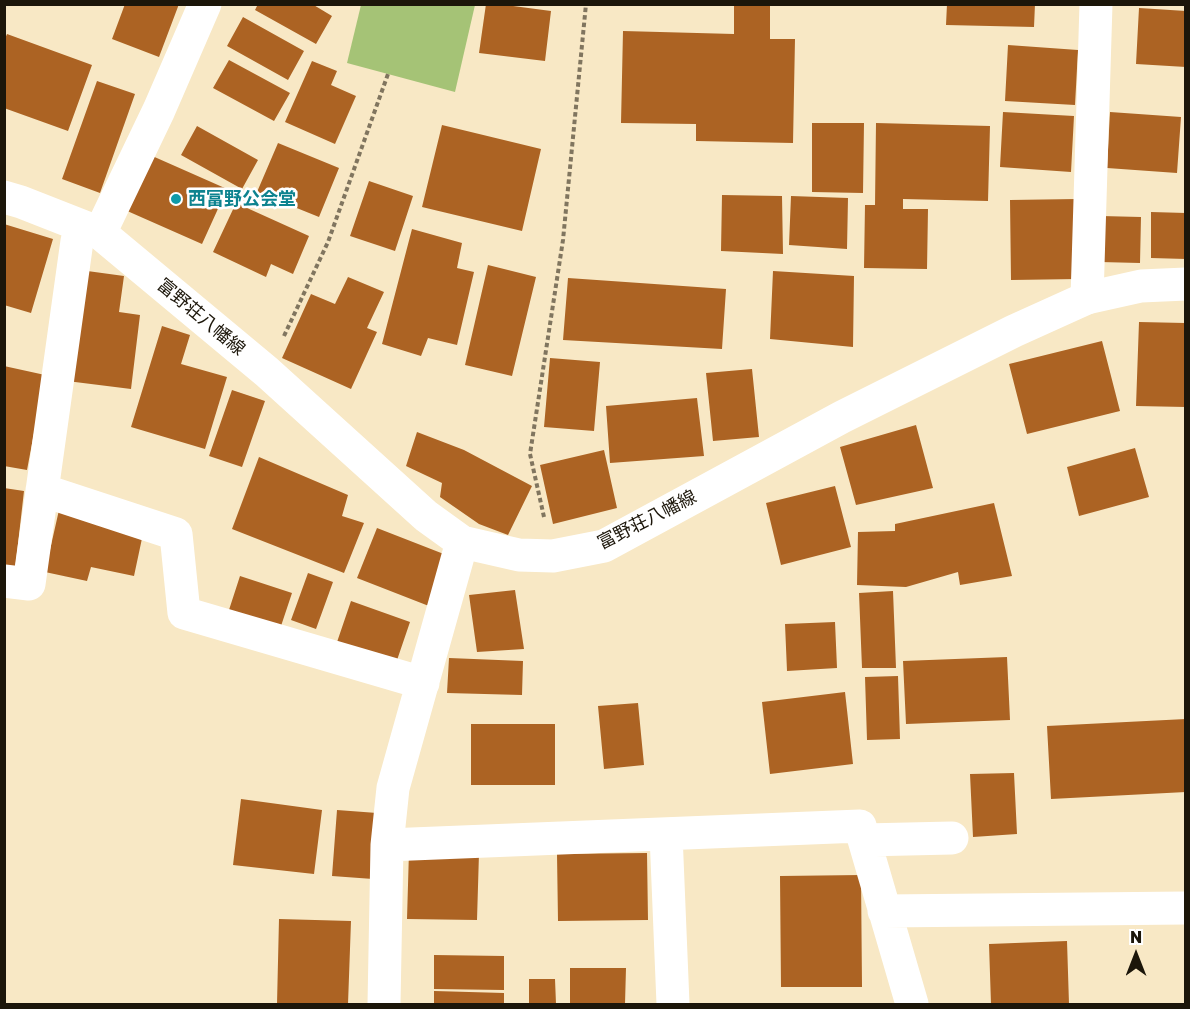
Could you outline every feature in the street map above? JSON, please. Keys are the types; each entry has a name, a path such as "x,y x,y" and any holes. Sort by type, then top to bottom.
{"street":[{"path":"4,581 29,584 42,490 88,237 159,110 205,4"},
{"path":"1087,298 1096,4"},
{"name":"富野荘八幡線","path":"4,197 21,202 88,237 267,372 426,516 462,542 519,555 553,556 604,546 842,417 1014,331 1087,298 1141,286 1185,284"},
{"path":"42,490 176,534 184,614 423,683"},
{"path":"384,1005 387,845 393,788 462,542"},
{"path":"387,845 860,826 912,1005"},
{"path":"666,834 673,1005"},
{"path":"864,840 952,838"},
{"path":"884,911 1185,908"}],"path":[{"path":"553,556 530,454 563,240 586,4"},
{"path":"267,372 328,242 388,74"}],"green space":[{"path":"361,5 475,5 455,92 347,63"}],"building":[{"path":"125,4 179,4 159,57 112,39"},
{"path":"258,4 312,4 332,16 316,44 255,10"},
{"path":"486,4 551,11 545,61 479,53"},
{"path":"734,4 770,4 770,39 795,39 793,143 696,141 696,124 621,123 623,31 734,34"},
{"path":"947,4 1035,4 1034,27 946,25"},
{"path":"1139,8 1186,11 1186,67 1136,64"},
{"path":"243,17 304,51 288,80 227,46"},
{"path":"7,34 92,65 68,131 4,108 4,41"},
{"path":"1008,45 1078,50 1075,105 1005,101"},
{"path":"229,60 290,93 274,121 213,88"},
{"path":"312,61 337,71 331,85 356,96 335,144 285,122"},
{"path":"97,81 135,94 100,193 62,179"},
{"path":"1003,112 1074,116 1071,172 1000,167"},
{"path":"1110,112 1181,117 1177,173 1107,168"},
{"path":"812,123 864,123 863,193 812,192"},
{"path":"876,123 990,126 988,201 903,199 903,209 928,209 927,269 864,268 865,205 875,205"},
{"path":"442,125 541,149 522,231 422,207"},
{"path":"197,126 258,160 242,189 181,155"},
{"path":"278,143 339,168 319,217 257,192"},
{"name":"西富野公会堂","path":"150,155 227,189 202,244 125,210"},
{"path":"369,181 413,196 395,251 350,236"},
{"path":"722,195 782,196 783,254 721,251"},
{"path":"791,196 848,198 847,249 789,245"},
{"path":"1077,199 1078,279 1011,280 1010,200"},
{"path":"236,203 309,236 293,274 271,264 266,277 213,252"},
{"path":"1151,212 1186,213 1186,259 1151,258"},
{"path":"1101,216 1141,217 1140,263 1100,262"},
{"path":"4,224 53,239 31,313 4,305"},
{"path":"412,229 462,243 457,268 474,272 457,345 428,338 421,356 382,344"},
{"path":"488,265 536,277 512,376 465,365"},
{"path":"80,270 124,276 119,312 140,315 131,389 67,381"},
{"path":"773,271 854,276 853,347 770,339"},
{"path":"348,277 384,292 367,328 377,332 351,389 282,358 311,294 335,304"},
{"path":"568,278 726,289 722,349 563,340"},
{"path":"1139,322 1185,323 1186,407 1136,406"},
{"path":"162,326 190,335 181,364 227,377 205,449 131,427"},
{"path":"1102,341 1120,411 1027,434 1009,364"},
{"path":"550,358 600,362 594,431 544,427"},
{"path":"4,366 45,375 27,470 4,466"},
{"path":"752,369 759,437 713,441 706,373"},
{"path":"232,390 265,401 242,467 209,456"},
{"path":"697,398 704,456 610,463 606,406"},
{"path":"916,425 933,488 856,505 840,447"},
{"path":"417,432 464,450 532,486 508,535 479,524 440,497 442,483 406,466"},
{"path":"1135,448 1149,497 1079,516 1067,467"},
{"path":"604,450 617,508 553,524 540,465"},
{"path":"259,457 348,495 342,516 364,523 344,573 232,529"},
{"path":"835,486 851,547 781,565 766,503"},
{"path":"4,488 24,491 15,570 4,568"},
{"path":"994,503 1012,576 960,585 958,572 906,587 857,585 858,532 895,531 895,524"},
{"path":"59,510 144,529 134,576 91,567 87,581 45,572"},
{"path":"377,528 454,558 434,608 357,578"},
{"path":"308,573 333,582 316,629 291,620"},
{"path":"240,576 292,593 280,629 228,613"},
{"path":"515,590 524,649 477,652 469,595"},
{"path":"893,591 896,668 862,668 859,593"},
{"path":"351,601 410,622 395,666 336,645"},
{"path":"835,622 837,668 787,671 785,624"},
{"path":"1007,657 1010,720 906,724 903,661"},
{"path":"449,658 523,661 522,695 447,693"},
{"path":"898,676 900,739 867,740 865,677"},
{"path":"845,692 853,764 770,774 762,702"},
{"path":"638,703 644,765 604,769 598,706"},
{"path":"1186,719 1186,792 1051,799 1047,726"},
{"path":"471,724 555,724 555,785 471,785"},
{"path":"1014,773 1017,834 973,837 970,774"},
{"path":"241,799 322,810 314,874 233,865"},
{"path":"337,810 377,813 373,879 332,876"},
{"path":"409,851 479,853 477,920 407,919"},
{"path":"647,853 648,920 558,921 557,854"},
{"path":"861,875 862,987 781,987 780,876"},
{"path":"279,919 351,921 348,1004 277,1004"},
{"path":"1067,941 1069,1004 991,1004 989,944"},
{"path":"434,955 504,956 504,990 434,989"},
{"path":"570,968 626,968 625,1004 570,1004"},
{"path":"529,979 555,979 556,1004 529,1004"},
{"path":"434,991 504,993 504,1004 434,1004"}],"place":[{"name":"西富野公会堂","path":"176,199"}]}
